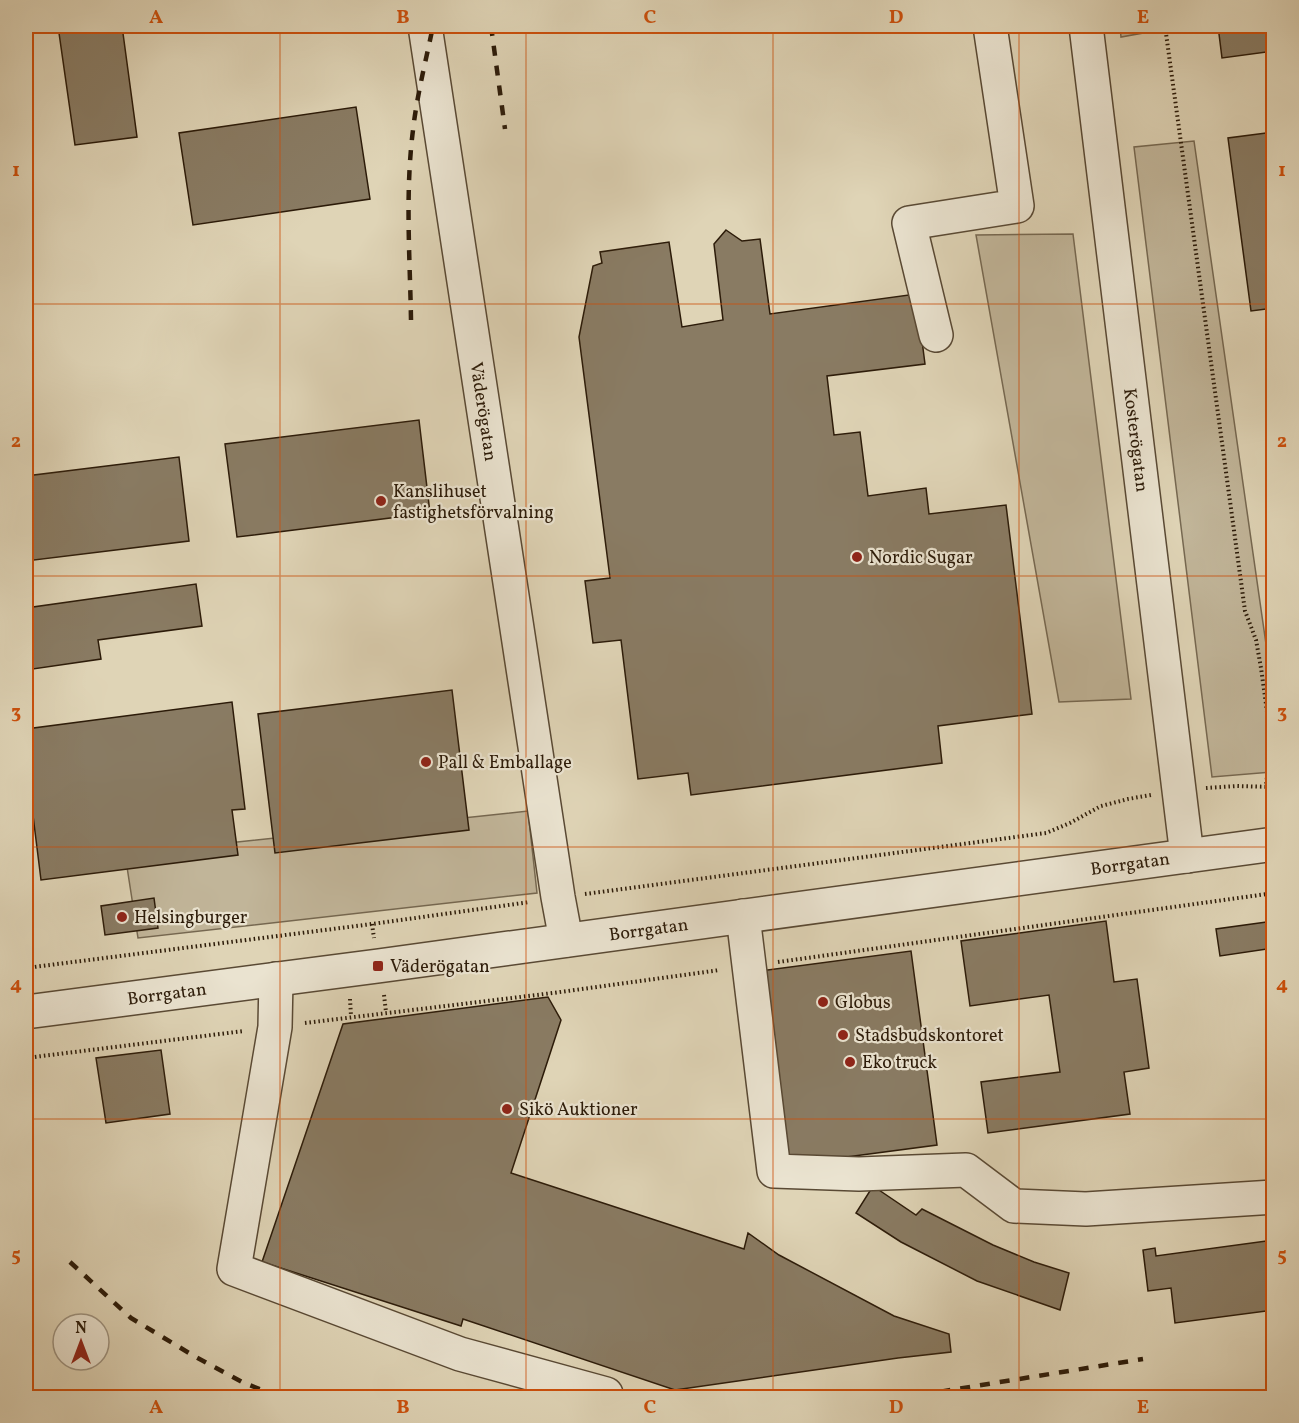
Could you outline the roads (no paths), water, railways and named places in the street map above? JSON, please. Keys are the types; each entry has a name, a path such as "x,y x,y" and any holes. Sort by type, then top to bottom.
{"street":[{"name":"Väderögatan","path":"425,26 566,940"},
{"path":"936,335 909,223 1017,206 990,26"},
{"name":"Kosterögatan","path":"1086,26 1187,856"},
{"name":"Borrgatan","path":"26,1012 1274,844"},
{"path":"743,916 774,1172 859,1174 966,1170 1014,1206 1086,1209 1274,1197"},
{"path":"276,979 275,1027 234,1269 460,1354 606,1394"}],"railway":[{"path":"411,320 409,178 417,104 433,26"},
{"path":"491,26 505,129"},
{"path":"70,1262 131,1318 242,1382 282,1398"},
{"path":"901,1398 1143,1359"}],"place":[{"name":"Kanslihuset fastighetsförvalning","path":"381,501"},
{"name":"Nordic Sugar","path":"857,557"},
{"name":"Pall & Emballage","path":"426,762"},
{"name":"Helsingburger","path":"122,917"},
{"name":"Väderögatan","path":"378,966"},
{"name":"Globus","path":"823,1002"},
{"name":"Stadsbudskontoret","path":"843,1035"},
{"name":"Eko truck","path":"850,1062"},
{"name":"Sikö Auktioner","path":"507,1109"}]}
